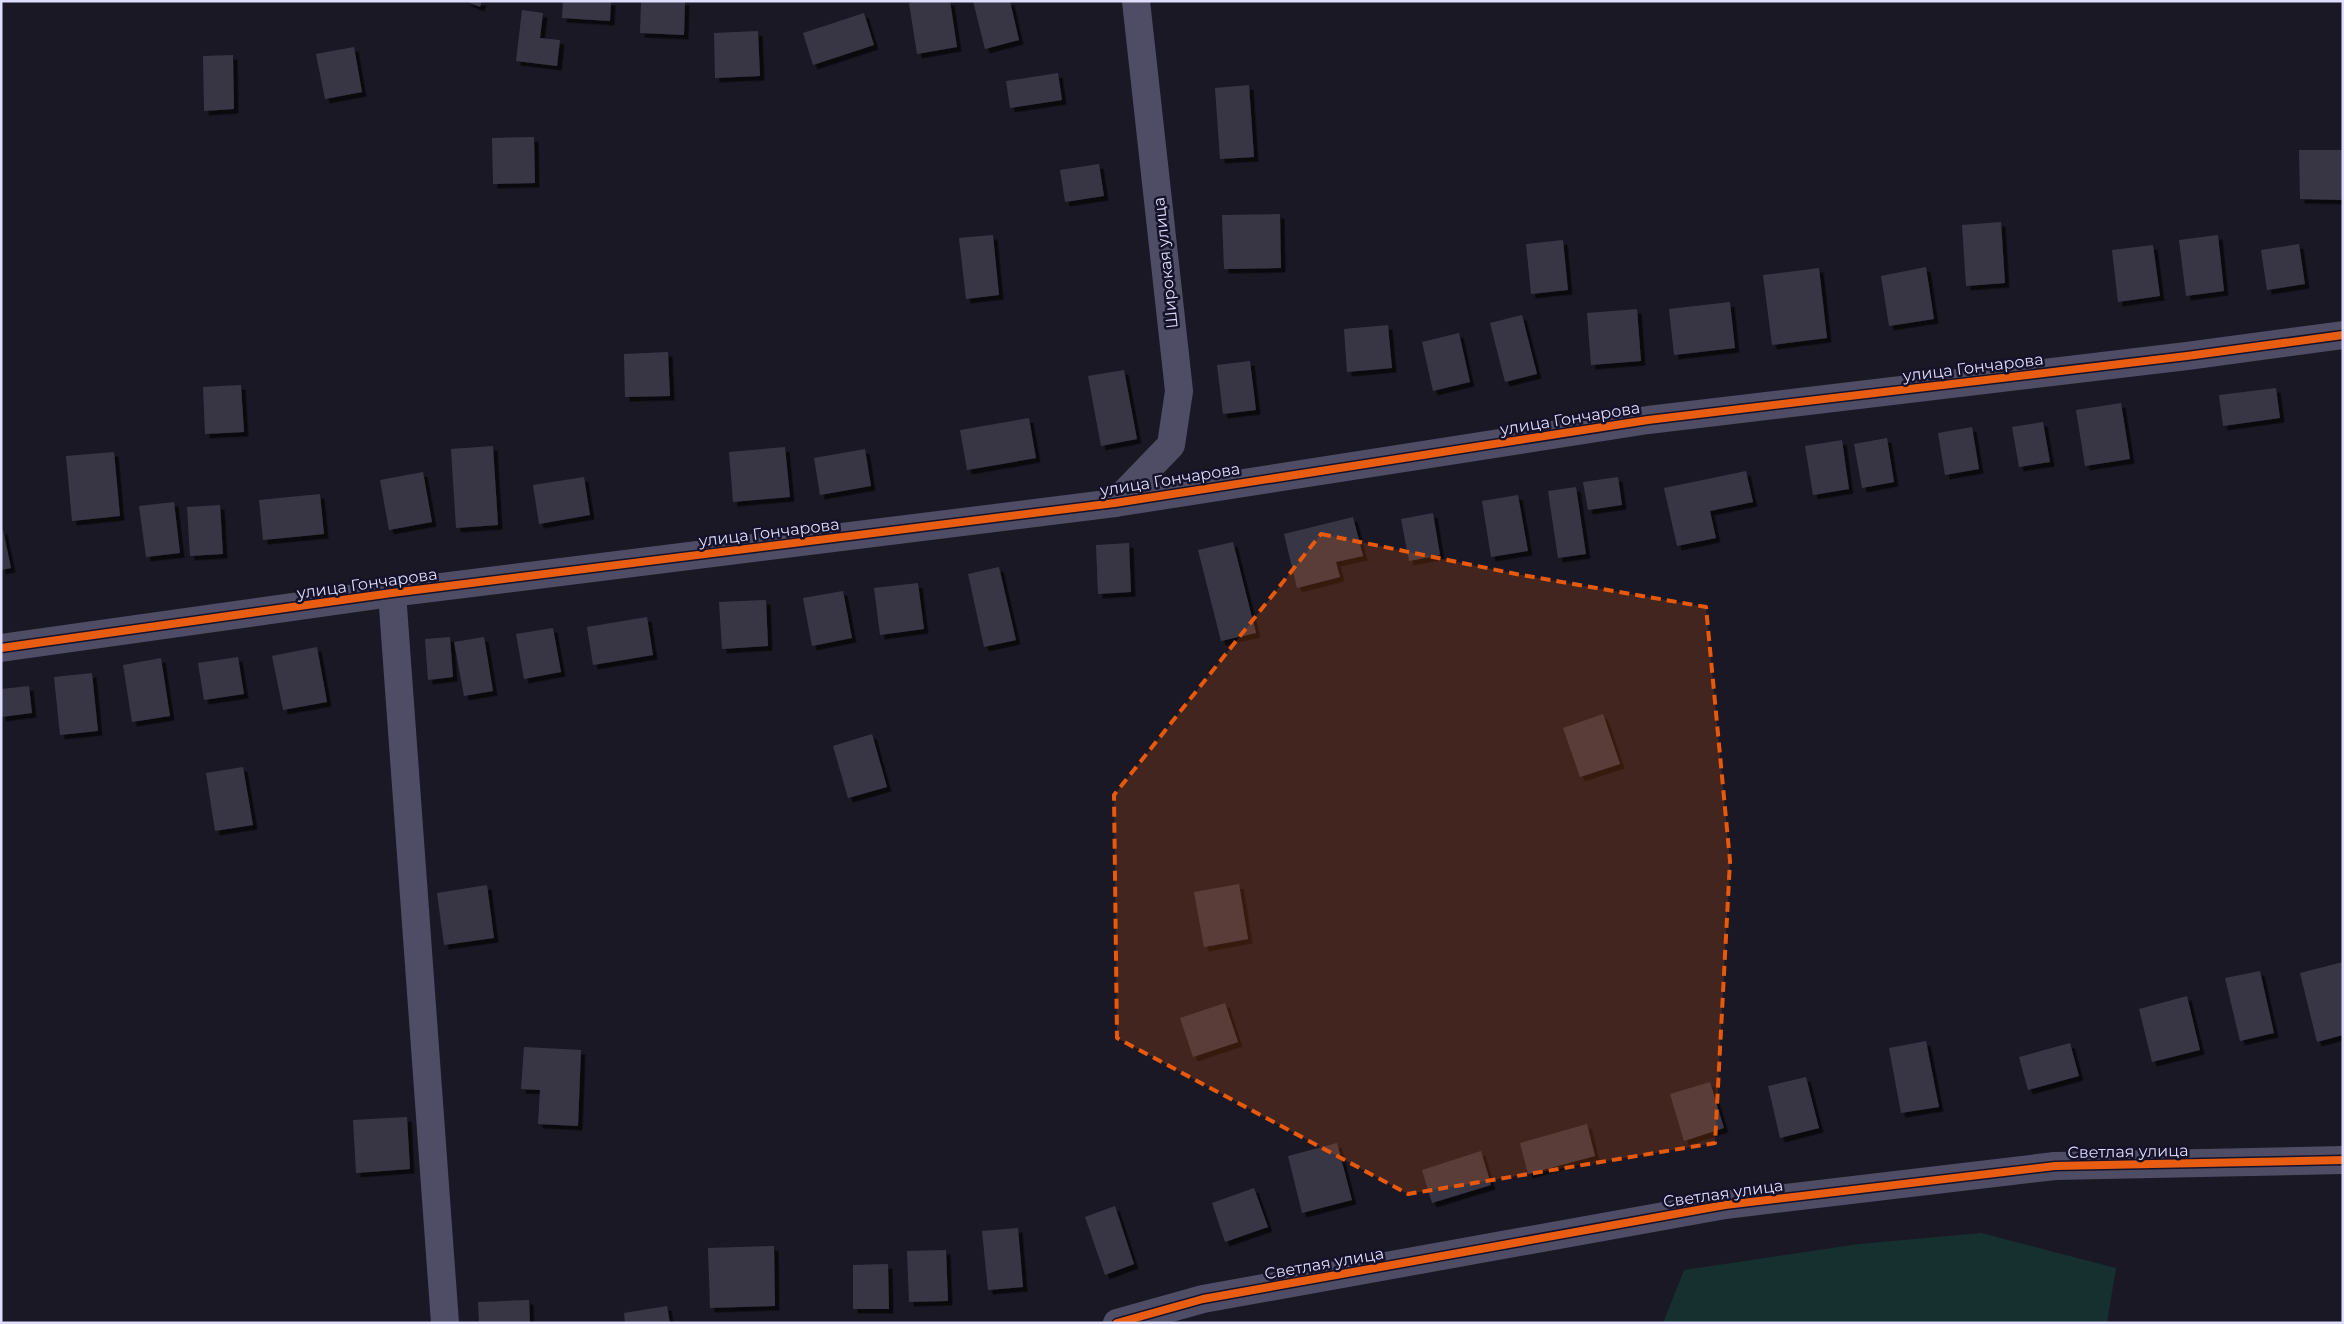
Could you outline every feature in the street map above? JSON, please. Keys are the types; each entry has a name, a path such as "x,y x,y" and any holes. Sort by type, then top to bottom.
{"street":[{"name":"Широкая улица","path":"1114,503 1171,445 1179,391 1136,1"},
{"name":"улица Гончарова","path":"1,648 392,593 1114,503 1648,420 2177,357 2343,335"},
{"path":"392,593 445,1323"},
{"name":"Светлая улица","path":"1117,1323 1203,1299 1725,1205 2055,1166 2343,1160"}],"highlighted area":[{"path":"1321,534 1516,574 1706,607 1730,861 1715,1143 1408,1194 1117,1038 1114,795"}],"green space":[{"path":"1981,1233 2116,1268 2107,1323 1663,1323 1684,1270 1859,1244"}],"building":[{"path":"465,1 482,1 480,7"},
{"path":"563,1 611,1 610,21 562,18"},
{"path":"641,1 685,1 684,35 640,33"},
{"path":"950,1 957,47 917,54 909,3"},
{"path":"973,1 1010,1 1019,40 985,49"},
{"path":"522,10 543,13 540,38 560,40 557,66 516,61"},
{"path":"864,13 874,45 813,65 803,33"},
{"path":"758,31 760,76 715,78 714,33"},
{"path":"354,47 362,92 325,99 316,54"},
{"path":"233,55 234,109 204,111 203,56"},
{"path":"1058,73 1062,100 1010,108 1006,81"},
{"path":"1249,85 1254,157 1220,159 1215,88"},
{"path":"534,137 535,183 493,184 492,138"},
{"path":"2299,150 2343,150 2343,200 2300,199"},
{"path":"1099,164 1104,196 1065,202 1060,170"},
{"path":"1280,214 1281,268 1224,269 1222,215"},
{"path":"2001,222 2005,283 1966,286 1962,225"},
{"path":"993,235 999,295 966,299 959,238"},
{"path":"2218,235 2224,291 2186,296 2179,240"},
{"path":"1563,240 1568,290 1531,294 1526,244"},
{"path":"2299,244 2305,284 2267,290 2261,250"},
{"path":"2153,245 2160,296 2118,302 2112,250"},
{"path":"1926,267 1934,319 1889,326 1881,276"},
{"path":"1819,268 1827,338 1772,345 1763,275"},
{"path":"1730,302 1735,348 1674,355 1669,309"},
{"path":"1637,309 1641,361 1591,365 1587,313"},
{"path":"1522,315 1537,374 1505,382 1490,323"},
{"path":"1388,325 1392,368 1347,372 1344,329"},
{"path":"1459,333 1470,382 1433,391 1422,342"},
{"path":"668,352 670,396 625,397 624,354"},
{"path":"1250,361 1256,410 1223,414 1217,365"},
{"path":"1124,370 1137,439 1101,446 1088,376"},
{"path":"241,385 244,432 205,434 203,387"},
{"path":"2276,388 2280,418 2223,426 2219,395"},
{"path":"2121,403 2130,459 2085,466 2076,410"},
{"path":"1029,418 1036,458 967,470 960,430"},
{"path":"2043,422 2050,462 2019,467 2012,427"},
{"path":"1972,427 1979,469 1945,475 1938,433"},
{"path":"1887,438 1894,482 1862,488 1854,444"},
{"path":"1842,440 1849,489 1813,495 1805,446"},
{"path":"493,446 498,525 456,528 451,449"},
{"path":"785,447 790,497 733,502 729,452"},
{"path":"865,449 871,486 820,495 814,458"},
{"path":"114,452 120,516 72,521 66,456"},
{"path":"1746,471 1753,502 1710,511 1716,538 1677,546 1664,488"},
{"path":"423,472 432,522 389,530 380,480"},
{"path":"584,477 590,515 539,524 533,485"},
{"path":"1618,477 1622,505 1588,510 1583,482"},
{"path":"1576,487 1586,554 1558,558 1548,491"},
{"path":"320,494 324,534 263,540 259,500"},
{"path":"1518,495 1528,551 1491,557 1482,501"},
{"path":"174,502 180,553 146,557 139,506"},
{"path":"220,505 223,554 190,556 187,507"},
{"path":"1433,513 1440,555 1409,561 1401,519"},
{"path":"1353,517 1363,556 1336,562 1340,577 1297,588 1284,534"},
{"path":"1,530 3,530 11,568 1,570"},
{"path":"1233,542 1256,633 1221,641 1198,550"},
{"path":"1129,543 1131,592 1098,594 1096,545"},
{"path":"999,567 1016,640 984,647 968,574"},
{"path":"918,583 924,629 880,635 874,588"},
{"path":"843,591 852,638 812,646 803,598"},
{"path":"766,600 768,646 722,649 719,602"},
{"path":"647,617 653,655 593,665 587,627"},
{"path":"553,628 561,672 524,679 516,634"},
{"path":"450,637 453,677 428,680 425,639"},
{"path":"484,637 493,691 464,696 454,642"},
{"path":"317,647 327,702 283,710 272,656"},
{"path":"238,657 244,694 204,700 198,663"},
{"path":"161,658 170,716 132,722 123,665"},
{"path":"92,673 98,731 60,735 54,677"},
{"path":"29,686 32,713 1,717 1,689"},
{"path":"1603,714 1620,764 1580,777 1563,728"},
{"path":"872,734 887,787 848,798 833,746"},
{"path":"243,767 253,825 215,831 206,773"},
{"path":"1239,884 1248,939 1204,947 1194,892"},
{"path":"487,885 494,938 444,945 437,893"},
{"path":"2343,962 2343,1035 2317,1042 2300,973"},
{"path":"2260,971 2274,1033 2240,1041 2225,978"},
{"path":"2187,996 2200,1050 2152,1062 2139,1009"},
{"path":"1225,1003 1238,1042 1193,1057 1180,1018"},
{"path":"1926,1041 1939,1107 1901,1113 1889,1048"},
{"path":"2070,1043 2079,1076 2028,1090 2019,1057"},
{"path":"524,1047 581,1050 578,1126 538,1124 540,1090 521,1089"},
{"path":"1806,1077 1819,1128 1780,1138 1768,1086"},
{"path":"1710,1082 1724,1128 1684,1141 1670,1094"},
{"path":"407,1117 410,1169 356,1173 353,1120"},
{"path":"1587,1124 1595,1156 1528,1174 1520,1143"},
{"path":"1337,1143 1352,1200 1302,1213 1288,1156"},
{"path":"1481,1151 1491,1185 1432,1203 1422,1170"},
{"path":"1254,1188 1268,1227 1225,1242 1212,1203"},
{"path":"1115,1206 1134,1264 1105,1275 1085,1217"},
{"path":"1018,1228 1023,1287 988,1290 982,1231"},
{"path":"774,1246 775,1306 710,1308 708,1248"},
{"path":"946,1250 948,1301 909,1302 907,1251"},
{"path":"888,1264 889,1309 853,1309 853,1265"},
{"path":"529,1300 530,1323 479,1323 478,1302"},
{"path":"667,1306 670,1323 625,1323 624,1313"}],"cycle path":[{"path":"1,648 392,593 1115,503 1648,420 2187,356 2343,335"},
{"path":"1117,1323 1203,1299 1725,1205 2055,1166 2343,1160"}]}
